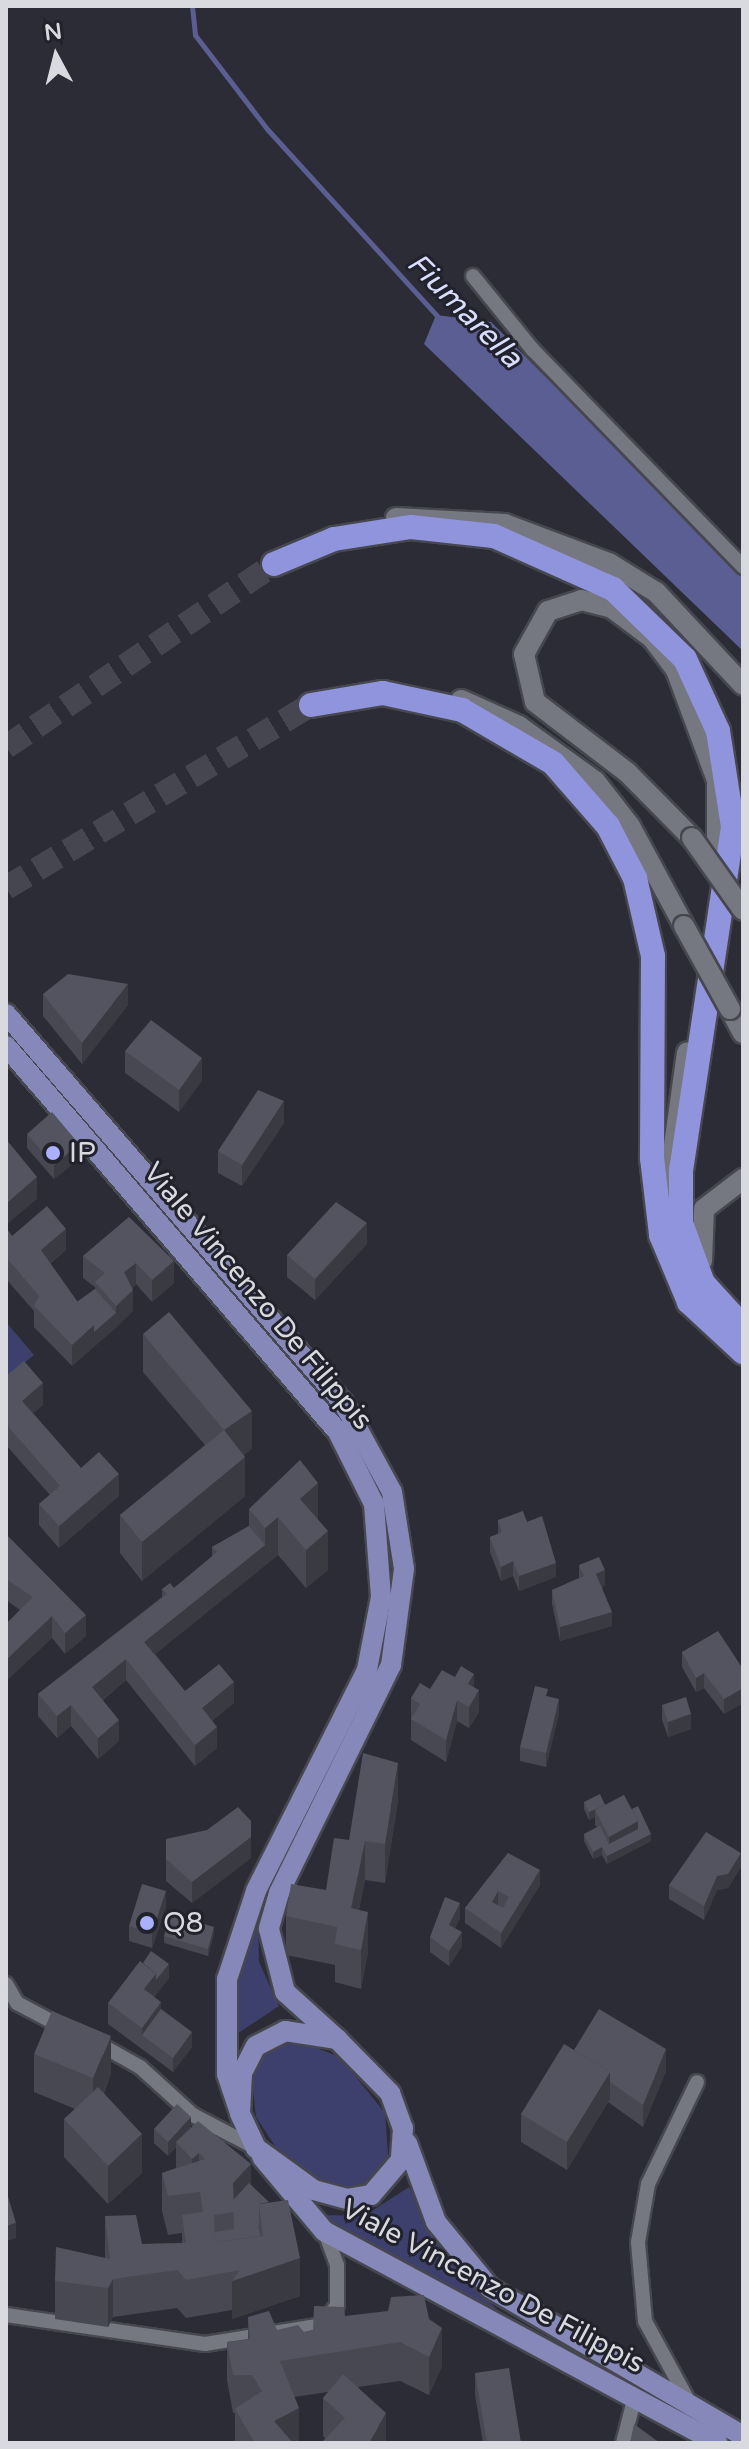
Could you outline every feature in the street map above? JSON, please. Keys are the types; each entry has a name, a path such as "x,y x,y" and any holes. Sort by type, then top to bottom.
{"highway":[{"path":"274,564 334,539 435,526 520,543 637,607 697,680 724,753 733,827 681,1169 681,1223 703,1283 743,1327"},
{"path":"321,702 407,695 473,715 553,763 608,826 635,878 653,956 652,1158 661,1235 689,1302 743,1350"}],"main road":[{"path":"334,539 426,515 553,536 656,592 743,685"},
{"path":"743,910 692,838 640,784 535,702 524,677 524,654 548,611 596,602 640,626 676,670 711,757 719,848 665,1192 669,1231 692,1289 743,1350"},
{"path":"321,702 382,689 435,693 546,742 613,802 743,1033"},
{"name":"Viale Vincenzo De Filippis","path":"6,1014 337,1396 392,1492 404,1591 391,1665 279,1893 269,1929 285,1992 382,2080 403,2128 436,2222 490,2288 688,2400 743,2436"},
{"name":"Viale Vincenzo De Filippis","path":"6,1046 325,1416 374,1504 381,1597 367,1670 256,1891 227,1979 224,2046 240,2113 259,2152 324,2231 430,2298 635,2396 717,2443"},
{"path":"743,1179 710,1200 698,1242 708,1276 743,1319"},
{"name":"Viale Vincenzo De Filippis","path":"240,2113 242,2073 266,2039 295,2030 337,2039"},
{"name":"Viale Vincenzo De Filippis","path":"259,2152 314,2190 359,2198 398,2170 403,2128"}],"street":[{"path":"473,276 533,350 743,567"},
{"path":"7,1988 33,2014 119,2054 193,2115 259,2152"},
{"path":"688,2400 645,2321 638,2242 648,2184 697,2082"},
{"path":"315,2327 337,2305 337,2255 324,2231"},
{"path":"6,2315 205,2344 344,2322"},
{"path":"623,2443 635,2396"}],"shaded area":[{"path":"436,315 491,322 743,575 743,651 424,344"},
{"path":"6,1322 34,1355 6,1378"},
{"path":"258,1913 259,1962 279,2006 237,2034 236,1985"},
{"path":"293,2039 340,2057 385,2113 389,2166 356,2191 318,2183 282,2157 256,2117 251,2073 265,2050"},
{"path":"409,2187 442,2252 507,2320 321,2215 364,2216"}],"building":[{"path":"68,974 128,984 82,1043 43,994"},
{"path":"151,1020 202,1058 179,1090 125,1051"},
{"path":"258,1090 284,1101 242,1165 218,1151"},
{"path":"52,1112 79,1144 54,1165 27,1134"},
{"path":"6,1139 37,1177 6,1204"},
{"path":"336,1202 367,1223 315,1279 287,1255"},
{"path":"47,1206 66,1229 41,1250 94,1325 72,1345 34,1306 39,1296 6,1257 6,1228 12,1236"},
{"path":"129,1217 174,1261 152,1280 136,1263 124,1272 133,1290 116,1306 95,1282 105,1273 83,1256"},
{"path":"95,1289 116,1313 94,1332 94,1325 77,1302"},
{"path":"169,1312 252,1411 224,1430 143,1334"},
{"path":"24,1361 43,1383 22,1401 81,1468 99,1452 119,1474 59,1526 39,1504 60,1486 6,1424 6,1376"},
{"path":"224,1430 245,1457 142,1542 120,1515"},
{"path":"300,1460 318,1483 300,1499 328,1531 306,1550 278,1517 265,1528 249,1509"},
{"path":"523,1511 527,1522 542,1516 556,1563 519,1576 513,1561 501,1567 490,1537 502,1532 498,1520"},
{"path":"249,1526 265,1545 144,1642 185,1691 219,1664 234,1682 202,1708 217,1727 195,1745 126,1659 92,1687 119,1720 98,1738 71,1705 57,1716 38,1694 167,1594 162,1589 170,1583 174,1588 217,1552 212,1547"},
{"path":"6,1534 86,1615 65,1633 52,1616 6,1660 6,1624 33,1597 6,1579"},
{"path":"599,1557 605,1570 596,1574 612,1612 560,1627 552,1590 584,1576 579,1565"},
{"path":"718,1631 743,1669 743,1688 724,1699 704,1673 696,1678 682,1652"},
{"path":"461,1666 474,1674 468,1684 479,1690 469,1707 457,1700 446,1740 411,1719 420,1704 411,1698 420,1683 430,1689 442,1670 455,1677"},
{"path":"535,1686 548,1689 546,1696 559,1699 546,1753 520,1747"},
{"path":"686,1697 691,1714 668,1722 662,1705"},
{"path":"363,1753 398,1763 385,1844 365,1841 351,1908 368,1912 361,1950 335,1944 337,1927 286,1916 291,1884 326,1890 334,1838 349,1840"},
{"path":"600,1794 605,1805 589,1812 584,1802"},
{"path":"624,1795 638,1821 609,1837 595,1810"},
{"path":"638,1806 651,1834 607,1856 602,1847 593,1852 584,1834 600,1826 609,1844 638,1829 632,1809"},
{"path":"238,1807 251,1821 251,1837 192,1882 166,1859 166,1839 207,1830"},
{"path":"706,1832 741,1853 728,1874 717,1876 704,1906 669,1885"},
{"path":"508,1853 540,1870 501,1933 465,1908","holes":["498,1891 509,1897 503,1908 492,1902"]},
{"path":"142,1884 166,1891 152,1933 129,1926"},
{"path":"445,1897 460,1903 449,1925 462,1932 449,1951 430,1937"},
{"path":"171,1914 214,1927 208,1949 164,1936"},
{"path":"151,1951 169,1964 156,1980 156,1974 143,1963"},
{"path":"140,1961 156,1974 144,1989 161,2002 142,2028 108,2003"},
{"path":"161,2009 192,2032 173,2058 142,2035"},
{"path":"599,2009 666,2049 643,2105 610,2082 610,2072 574,2050"},
{"path":"52,2011 111,2036 93,2078 34,2054"},
{"path":"564,2044 610,2072 567,2142 521,2114"},
{"path":"98,2087 142,2134 108,2166 64,2119"},
{"path":"177,2104 191,2117 168,2142 154,2129"},
{"path":"198,2121 251,2164 233,2183 234,2212 214,2215 215,2242 263,2236 259,2204 288,2200 300,2258 232,2281 240,2270 186,2280 177,2270 113,2279 108,2288 55,2281 56,2247 110,2259 105,2216 136,2215 142,2244 186,2243 182,2215 203,2212 200,2192 168,2196 162,2173 205,2159 199,2153 192,2159 176,2142"},
{"path":"249,2183 269,2202 259,2204 260,2236 215,2242 215,2232 234,2229 233,2200"},
{"path":"6,2190 16,2223 6,2226"},
{"path":"424,2295 429,2319 442,2328 429,2357 400,2342 280,2361 299,2408 274,2421 293,2443 255,2443 235,2409 262,2391 252,2375 233,2375 227,2342 250,2339 248,2317 269,2311 277,2330 298,2325 304,2332 313,2330 314,2306 344,2307 345,2316 388,2311 391,2297"},
{"path":"509,2368 521,2443 487,2443 475,2373"},
{"path":"343,2374 386,2413 369,2443 321,2443 345,2418 323,2398"},
{"path":"634,2424 660,2443 630,2443"}],"waterway":[{"name":"Fiumarella","path":"192,6 195,35 268,130 439,318"}],"tunnel":[{"path":"6,747 274,564"},
{"path":"6,888 311,705"}],"place":[{"name":"IP","path":"53,1153"},
{"name":"Q8","path":"147,1923"}]}
